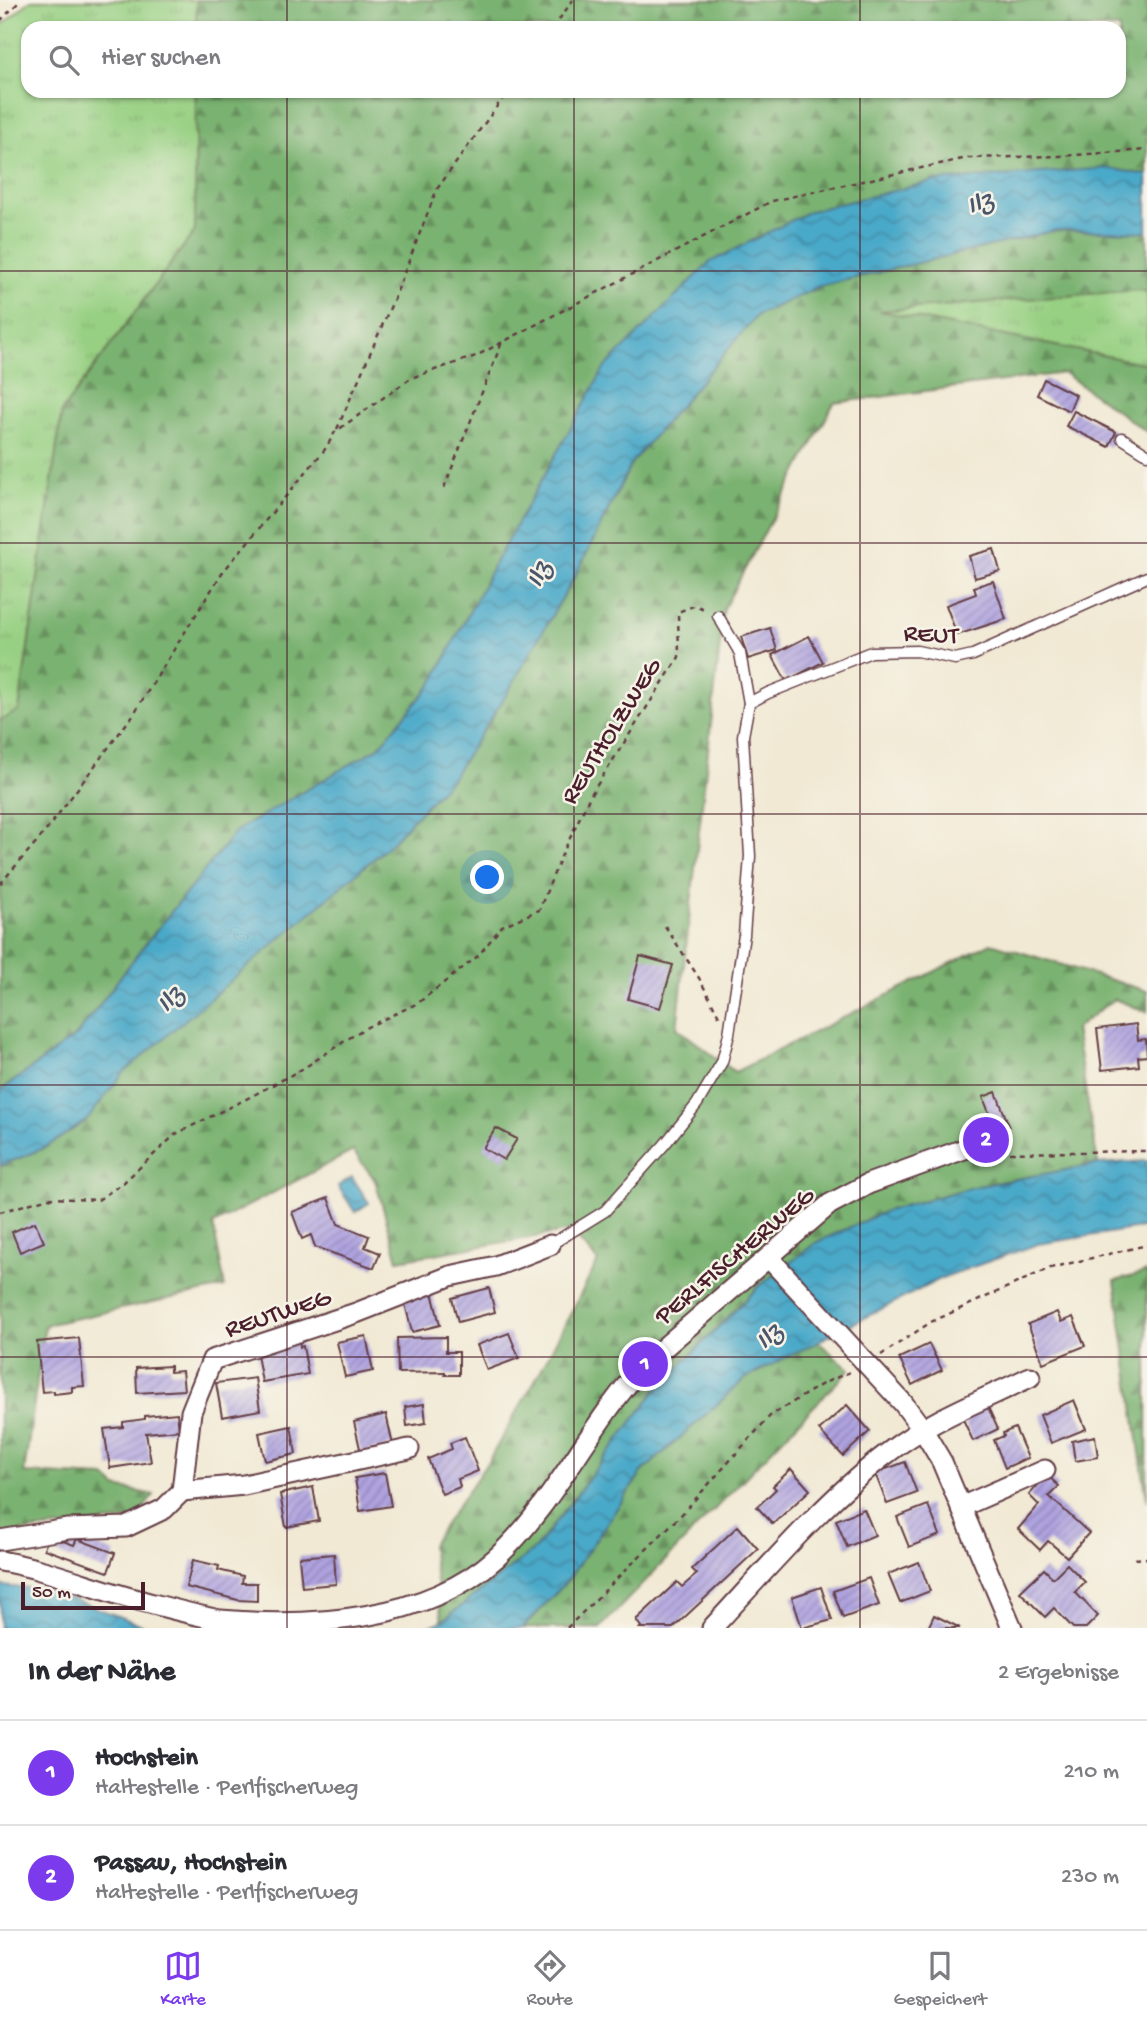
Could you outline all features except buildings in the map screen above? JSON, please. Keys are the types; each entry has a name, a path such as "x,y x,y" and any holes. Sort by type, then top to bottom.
{"street":[{"name":"PERLFISCHERWEG","path":"0,1561 34,1567 136,1600 222,1620 257,1624 337,1623 391,1615 428,1603 456,1589 497,1558 533,1517 623,1388 645,1364 712,1304 774,1263 830,1204 868,1184 986,1141"},
{"name":"REUTWEG","path":"182,1491 191,1412 212,1360 356,1313 450,1276 496,1266 550,1245"},
{"path":"774,1263 903,1403 923,1430 942,1462 1012,1628"},
{"path":"712,1628 854,1480 890,1451 923,1430 1030,1377"},
{"path":"0,1540 68,1529 126,1527 164,1509 182,1491 244,1485 409,1449"},
{"path":"961,1507 1045,1470"}],"lane":[{"path":"1122,438 1147,454"},
{"name":"REUT","path":"749,703 871,652 917,651 955,659 973,655 1147,577"},
{"path":"550,1245 605,1211 697,1104 722,1062 729,1034 744,935 750,856 743,736 749,703 740,653 718,616"}],"path":[{"path":"0,21 21,0"},
{"path":"558,21 573,0"},
{"path":"0,884 45,832 133,715 222,573 326,448 396,294 437,189 503,98"},
{"path":"335,432 411,378 476,356 772,201 967,158 1060,156 1147,150"},
{"path":"444,488 502,342"},
{"name":"REUTHOLZWEG","path":"0,1212 49,1198 98,1200 122,1184 176,1134 304,1068 363,1029 418,1003 478,956 502,926 540,909 590,796 679,657 678,612 696,605 718,616"},
{"path":"666,926 699,978 729,1034"},
{"path":"986,1141 1007,1153 1147,1151"},
{"path":"566,1628 681,1515 771,1416 861,1357 931,1322 1050,1268 1147,1245"},
{"path":"1135,1559 1147,1558"}],"green space":[{"path":"31,0 197,0 196,21 21,21 21,98 196,98 195,231 62,411 19,711 0,721 0,27"},
{"path":"197,0 1147,0 1147,175 1106,168 810,212 497,559 432,684 378,748 236,831 77,1035 0,1091 0,721 19,710 62,411 195,231 196,98 1126,98 1126,21 196,21"},
{"path":"1057,230 1147,232 1147,292 1140,290 880,311 1147,364 1147,432 1064,373 834,403 724,608 677,1028 735,1072 991,943 1147,991 1147,1012 1114,999 1075,1029 1098,1164 973,1187 886,1211 817,1242 758,1287 658,1388 536,1548 442,1621 431,1545 489,1460 541,1370 598,1261 570,1231 398,1260 375,1180 353,1151 213,1224 225,1287 45,1325 24,1473 105,1477 116,1487 154,1495 135,1519 0,1534 0,1166 46,1147 87,1120 122,1073 386,848 452,778 506,695 579,569 632,462 757,315 821,286"},
{"path":"1140,289 1147,292 1147,364 877,311"},
{"path":"1147,1272 1147,1501 1115,1281"},
{"path":"817,1341 850,1369 600,1628 523,1628 567,1581 642,1472 746,1378"}],"water":[{"name":"Ilz","path":"1107,168 1147,175 1147,232 1057,230 821,286 757,315 632,462 579,569 506,695 452,778 386,848 123,1073 87,1120 46,1147 0,1166 0,1091 77,1035 236,831 378,748 432,684 497,559 605,367 710,262 810,211 934,181"},
{"name":"Ilz","path":"1147,1161 1147,1227 1038,1244 944,1277 746,1378 642,1472 567,1581 523,1628 426,1628 442,1621 536,1548 658,1388 758,1287 817,1242 886,1211 973,1187 1098,1164"},
{"path":"352,1177 369,1203 355,1212 338,1186"},
{"path":"0,1586 46,1589 150,1628 0,1628"}],"place":[{"name":"Passau, Hochstein","path":"986,1140"},
{"name":"Hochstein","path":"645,1364"}]}
